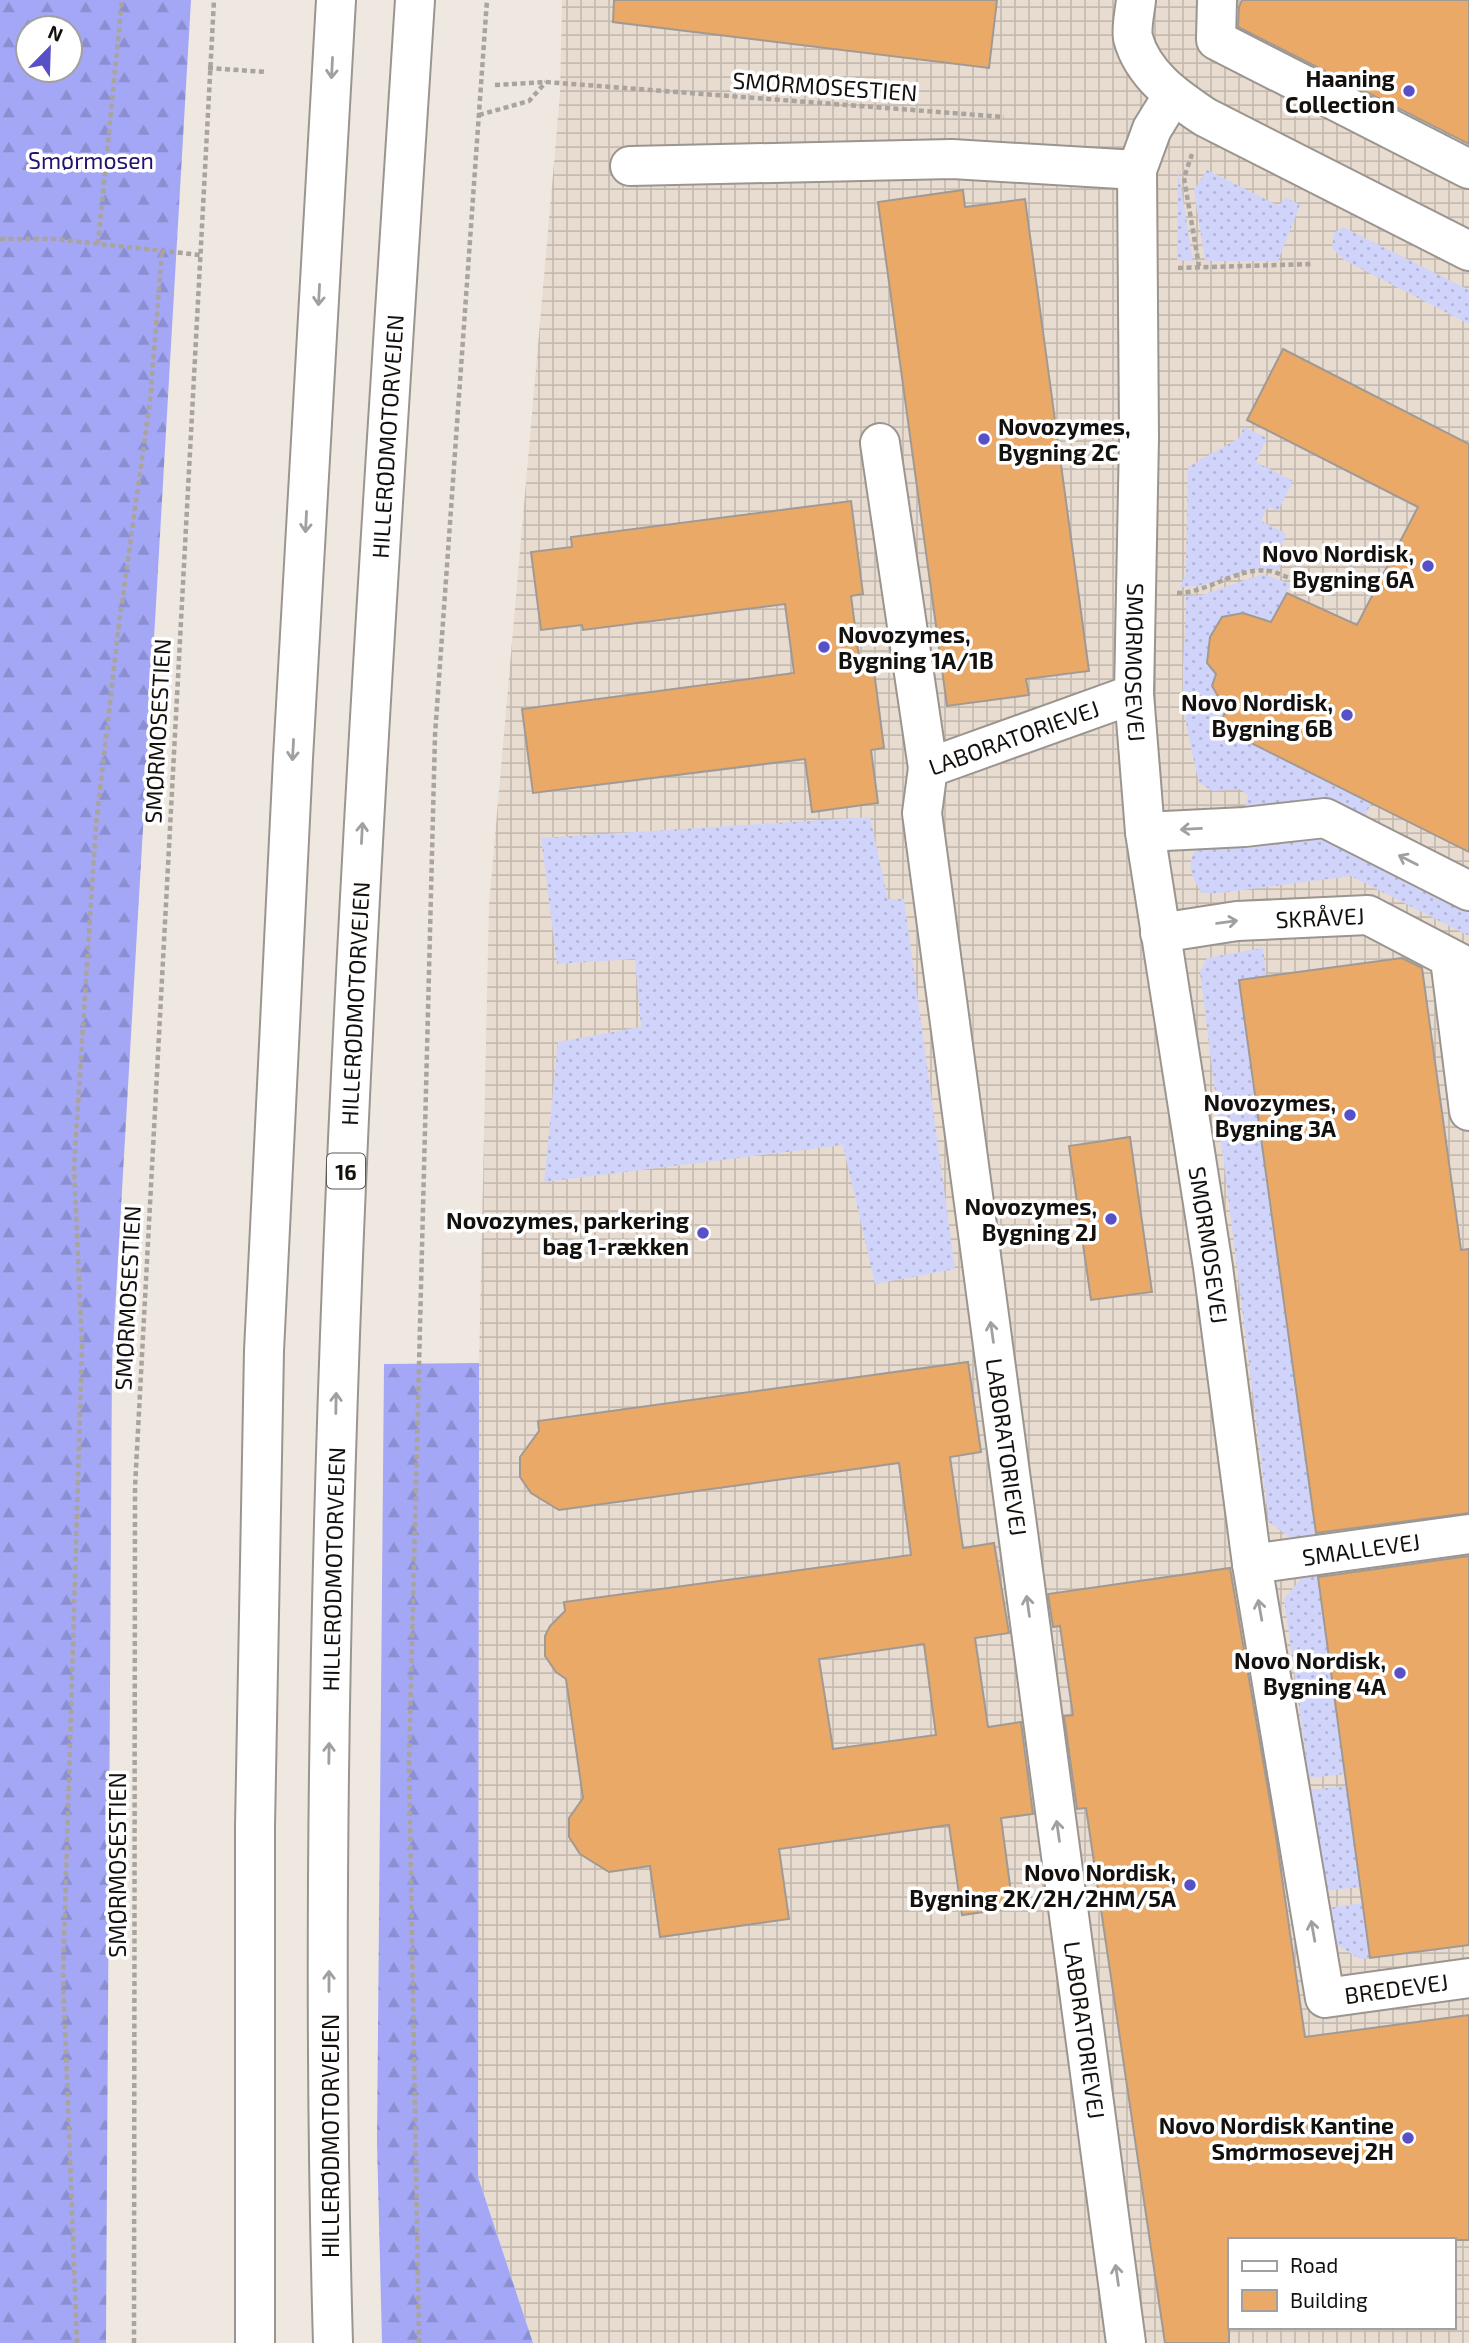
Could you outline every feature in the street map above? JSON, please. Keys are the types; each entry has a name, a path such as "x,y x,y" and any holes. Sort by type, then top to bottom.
{"main road":[{"path":"255,2343 255,1827 264,1351 293,758 336,0"},
{"name":"HILLERØDMOTORVEJEN","path":"333,2343 328,1824 338,1354 366,762 415,0"},
{"path":"1136,0 1133,36 1149,71 1173,95 1211,120 1469,251"},
{"path":"1217,0 1216,40 1469,169"},
{"name":"SMØRMOSEVEJ","path":"1173,95 1152,129 1137,170 1139,438 1133,694 1146,832 1213,1267 1252,1564 1325,1998"},
{"path":"631,166 952,159 1137,170"},
{"path":"880,443 928,768"},
{"name":"LABORATORIEVEJ","path":"1126,2343 922,813 928,768 1133,694"},
{"path":"1146,832 1245,827 1325,818 1469,891"},
{"name":"SKRÅVEJ","path":"1160,933 1237,921 1368,915 1460,964"},
{"path":"1460,964 1469,1111"},
{"name":"SMALLEVEJ","path":"1252,1564 1469,1534"},
{"name":"BREDEVEJ","path":"1325,1998 1469,1978"}],"path":[{"path":"98,244 122,0"},
{"name":"SMØRMOSESTIEN","path":"134,2343 135,1487 208,68 214,0"},
{"path":"419,2343 409,1761 435,735 488,0"},
{"path":"208,68 267,72"},
{"path":"479,115 529,101 546,82"},
{"name":"SMØRMOSESTIEN","path":"495,85 546,82 1006,117"},
{"path":"1199,266 1184,178 1188,162 1211,120"},
{"path":"0,239 55,239 200,255"},
{"path":"76,2343 63,1975 82,1346 74,1167 96,825 119,624 150,401 162,251"},
{"path":"1136,275 1199,266 1313,264"},
{"path":"1135,593 1182,593 1208,589 1253,572 1269,571 1297,581"}],"shaded area":[{"path":"562,0 1469,0 1469,2343 533,2343 478,2177 471,1733 489,905 560,94"},
{"path":"1178,169 1193,261 1177,260"},
{"path":"1207,170 1279,206 1285,197 1300,205 1278,261 1205,261 1194,190"},
{"path":"1343,227 1469,290 1469,324 1344,260 1332,248 1334,233"},
{"path":"1244,427 1267,438 1256,462 1293,481 1278,511 1268,507 1261,521 1287,534 1275,556 1283,560 1279,570 1250,570 1193,587 1180,587 1186,574 1188,467 1239,438"},
{"path":"1263,574 1291,584 1271,621 1243,613 1222,617 1210,637 1207,663 1216,674 1212,686 1219,698 1229,703 1219,726 1372,802 1362,821 1245,808 1248,796 1241,789 1213,791 1199,783 1183,697 1186,596 1202,595"},
{"path":"870,817 888,899 904,899 955,1269 875,1284 843,1145 544,1182 558,1042 641,1027 635,959 557,964 541,838"},
{"path":"1327,824 1469,897 1469,936 1351,876 1220,893 1202,893 1196,884 1191,862 1206,833"},
{"path":"1263,948 1266,976 1239,980 1316,1540 1299,1544 1269,1522 1200,972 1207,958"},
{"path":"1317,1572 1345,1774 1309,1778 1284,1599 1305,1574"},
{"path":"1346,1786 1360,1887 1323,1891 1310,1790"},
{"path":"1362,1903 1370,1958 1360,1959 1329,1940 1327,1908"}],"green space":[{"name":"Smørmosen","path":"0,0 191,0 112,1363 106,2343 0,2343"},
{"path":"479,1363 478,2177 533,2343 382,2343 377,2142 384,1364"}],"building":[{"path":"614,0 997,0 989,68 613,22"},
{"name":"Haaning Collection","path":"1242,0 1469,0 1469,144 1238,27"},
{"name":"Novozymes, Bygning 2C","path":"963,190 965,207 1025,199 1089,671 1026,679 1029,695 947,706 878,202"},
{"path":"1283,349 1469,444 1469,852 1219,727 1226,710 1212,686 1216,674 1207,663 1210,637 1222,617 1243,613 1271,622 1287,593 1357,625 1418,507 1247,420"},
{"name":"Novozymes, Bygning 1A/1B","path":"851,501 863,594 851,596 860,665 873,663 884,748 871,750 878,803 812,812 805,759 533,793 522,709 794,673 785,604 583,630 582,625 541,630 531,552 572,547 571,537"},
{"name":"Novozymes, Bygning 3A","path":"1402,958 1422,968 1461,1250 1469,1249 1469,1513 1316,1533 1239,980"},
{"name":"Novozymes, Bygning 2J","path":"1130,1137 1152,1292 1091,1300 1069,1146"},
{"path":"968,1362 981,1452 950,1457 963,1548 994,1543 1009,1633 975,1638 988,1727 1021,1722 1033,1814 1001,1818 1013,1908 962,1915 949,1825 779,1849 789,1919 660,1937 650,1866 609,1872 580,1854 569,1837 569,1818 583,1798 566,1679 556,1672 545,1656 545,1636 550,1626 565,1611 564,1602 911,1555 899,1463 559,1510 531,1493 520,1477 520,1457 539,1431 538,1421","holes":["924,1644 936,1735 833,1749 819,1659"]},
{"name":"Novo Nordisk, Bygning 4A","path":"1469,1556 1469,1945 1370,1958 1318,1577"},
{"name":"Novo Nordisk, Bygning 2K/2H/2HM/5A","path":"1230,1568 1276,1836 1305,2037 1469,2015 1469,2240 1228,2238 1229,2343 1165,2343 1086,1808 1077,1809 1064,1716 1073,1715 1060,1626 1053,1627 1048,1594"}],"place":[{"name":"Haaning Collection","path":"1409,91"},
{"name":"Novozymes, Bygning 2C","path":"984,439"},
{"name":"Novo Nordisk, Bygning 6A","path":"1428,566"},
{"name":"Novozymes, Bygning 1A/1B","path":"824,647"},
{"name":"Novo Nordisk, Bygning 6B","path":"1347,715"},
{"name":"Novozymes, Bygning 3A","path":"1350,1115"},
{"name":"Novozymes, Bygning 2J","path":"1111,1219"},
{"name":"Novozymes, parkering bag 1-rækken","path":"703,1233"},
{"name":"Novo Nordisk, Bygning 4A","path":"1400,1673"},
{"name":"Novo Nordisk, Bygning 2K/2H/2HM/5A","path":"1190,1885"},
{"name":"Novo Nordisk Kantine Smørmosevej 2H","path":"1408,2138"}]}
